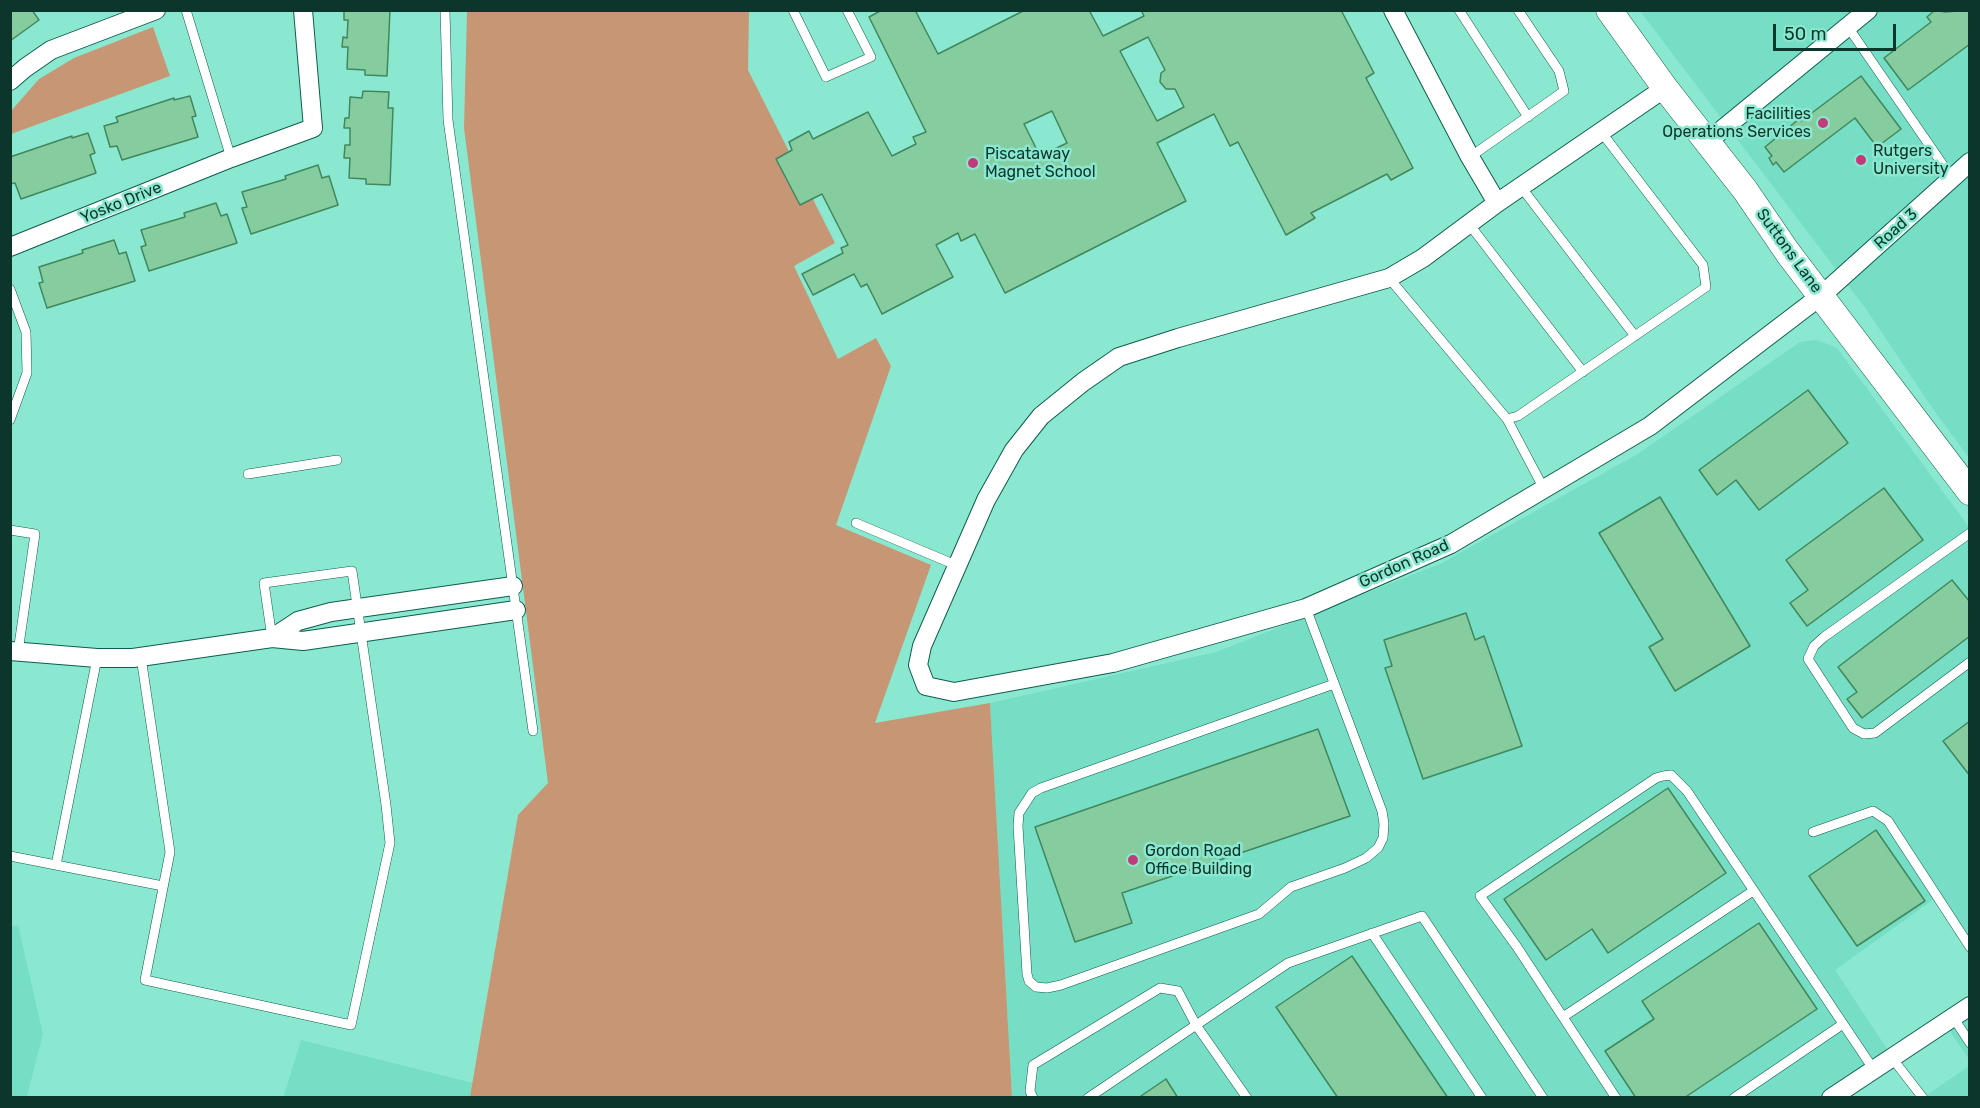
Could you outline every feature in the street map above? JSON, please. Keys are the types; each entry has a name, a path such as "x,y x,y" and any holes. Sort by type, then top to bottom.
{"street":[{"path":"10,81 51,50 156,10"},
{"name":"Yosko Drive","path":"10,248 231,158 314,128 303,10"},
{"path":"1393,10 1470,157 1497,203"},
{"name":"Suttons Lane","path":"1609,10 1665,88 1970,492"},
{"path":"1707,141 1868,10"},
{"path":"957,566 986,500 1014,450 1041,416 1119,357 1389,278 1423,258 1497,203 1665,88"},
{"name":"Road 3","path":"1822,295 1970,162"},
{"name":"Gordon Road","path":"957,566 922,646 918,665 926,686 954,692 1113,663 1306,608 1451,544 1650,426 1822,295"},
{"path":"272,638 298,621 331,612 513,586"},
{"path":"14,652 97,658 141,657 272,638 303,641 516,610"},
{"path":"1831,1098 1970,1006"}],"lane":[{"path":"186,10 231,158"},
{"path":"445,10 448,120 532,731"},
{"path":"793,10 826,77 871,57 847,10"},
{"path":"1459,10 1528,117"},
{"path":"1470,157 1564,91 1559,71 1518,10"},
{"path":"1848,27 1952,178"},
{"path":"1507,419 1518,416 1706,287 1703,265 1602,133"},
{"path":"1521,187 1635,336"},
{"path":"1469,224 1583,372"},
{"path":"1389,278 1507,419 1544,489"},
{"path":"10,289 26,332 27,373 10,420"},
{"path":"248,474 337,460"},
{"path":"856,523 957,566"},
{"path":"10,530 35,534 14,652"},
{"path":"1970,533 1824,637 1814,646 1808,659 1853,728 1863,734 1875,733 1970,662"},
{"path":"141,657 170,852 145,980 351,1025 390,843 352,571 264,583 272,638"},
{"path":"1306,608 1335,684 1382,811 1383,838 1378,848 1366,858 1345,868 1291,887 1259,914 1061,985 1047,988 1036,987 1029,981 1018,826 1019,813 1032,793 1335,684"},
{"path":"56,865 97,658"},
{"path":"1616,1098 1480,896 1648,782 1671,775 1682,785 1874,1070"},
{"path":"1813,832 1873,811 1888,820 1970,947"},
{"path":"10,856 163,886"},
{"path":"1563,1017 1753,891"},
{"path":"1088,1098 1288,963 1422,916 1544,1098"},
{"path":"1372,933 1482,1098"},
{"path":"1033,1098 1030,1091 1033,1065 1160,988 1178,991 1196,1025 1247,1098"},
{"path":"1953,1017 1970,1043"},
{"path":"1734,1098 1843,1024"},
{"path":"1892,1058 1923,1098"}],"shaded area":[{"path":"467,11 749,11 748,70 835,243 794,266 838,359 876,338 891,366 836,525 931,565 875,723 990,703 1012,1097 470,1097 518,815 548,783 464,128"},
{"name":"Rutgers University","path":"1640,11 1969,11 1969,458 1866,309"},
{"path":"153,27 170,76 11,134 11,111 39,79 74,58"},
{"path":"1817,340 1837,348 1969,527 1969,948 1934,899 1835,970 1889,1052 1821,1097 1012,1097 990,703 1216,652 1440,564 1636,455 1800,342"},
{"path":"18,925 43,1034 27,1097 11,1097 10,927"},
{"path":"1969,995 1969,1059 1940,1017"},
{"path":"301,1040 473,1083 470,1097 283,1098"},
{"path":"1969,1066 1969,1097 1924,1097"}],"building":[{"path":"10,10 32,10 39,20 10,41"},
{"path":"344,10 390,10 387,76 365,75 365,70 347,69 348,47 342,47 343,37 347,38 348,20 344,20"},
{"name":"Piscataway Magnet School","path":"882,10 915,10 938,54 1025,10 1089,10 1103,36 1144,16 1141,10 1341,10 1374,73 1366,78 1413,168 1391,180 1387,174 1311,213 1315,218 1286,235 1238,142 1230,146 1214,114 1157,143 1186,201 1005,293 975,234 961,241 958,233 936,245 953,277 882,314 867,284 861,287 854,274 813,295 802,274 843,253 841,248 848,245 822,194 800,205 776,159 792,150 789,142 809,131 813,139 868,112 892,156 916,144 913,137 926,132 869,17","holes":["1148,37 1165,70 1161,73 1160,82 1166,89 1175,89 1184,107 1157,121 1120,51","1052,111 1067,143 1040,156 1024,124"]},
{"path":"1935,10 1945,12 1970,10 1970,44 1908,90 1884,58 1931,22 1927,17"},
{"name":"Facilities Operations Services","path":"1861,76 1901,129 1877,147 1855,118 1784,172 1776,162 1773,165 1769,158 1772,156 1765,147 1799,119 1801,121"},
{"path":"363,91 389,92 388,108 393,108 390,185 366,184 366,179 349,178 350,158 344,158 345,145 350,145 350,128 344,128 345,118 349,118 350,97 362,98"},
{"path":"190,96 196,116 192,117 198,137 122,160 117,146 110,147 104,126 118,122 116,117 174,98 174,100"},
{"path":"88,133 95,153 90,155 96,173 21,199 15,183 10,184 10,157 72,136 72,138"},
{"path":"318,165 322,178 329,176 338,205 251,234 242,208 247,207 242,192 286,179 285,176"},
{"path":"216,203 221,216 227,214 237,243 149,271 141,247 146,245 141,230 185,217 184,213"},
{"path":"114,240 119,254 126,252 135,281 47,308 39,283 43,282 39,267"},
{"path":"1808,390 1848,443 1759,510 1736,480 1717,495 1699,470"},
{"path":"1884,488 1923,540 1807,626 1790,603 1808,590 1786,560"},
{"path":"1660,497 1750,646 1675,691 1649,647 1663,639 1599,533"},
{"path":"1952,580 1970,602 1970,636 1862,718 1847,699 1857,692 1838,667"},
{"path":"1466,613 1475,640 1484,636 1522,746 1423,779 1385,668 1392,666 1384,640"},
{"path":"1970,721 1970,776 1943,741"},
{"name":"Gordon Road Office Building","path":"1318,729 1350,816 1122,893 1132,923 1075,942 1035,827"},
{"path":"1668,788 1726,873 1608,953 1592,929 1546,960 1504,899"},
{"path":"1876,830 1925,901 1857,946 1809,876"},
{"path":"1759,923 1817,1009 1684,1098 1636,1098 1605,1051 1654,1019 1642,1001"},
{"path":"1352,956 1448,1098 1338,1098 1276,1007"},
{"path":"1166,1079 1178,1098 1138,1098"}],"place":[{"name":"Facilities Operations Services","path":"1823,123"},
{"name":"Rutgers University","path":"1861,160"},
{"name":"Piscataway Magnet School","path":"973,163"},
{"name":"Gordon Road Office Building","path":"1133,860"}]}
